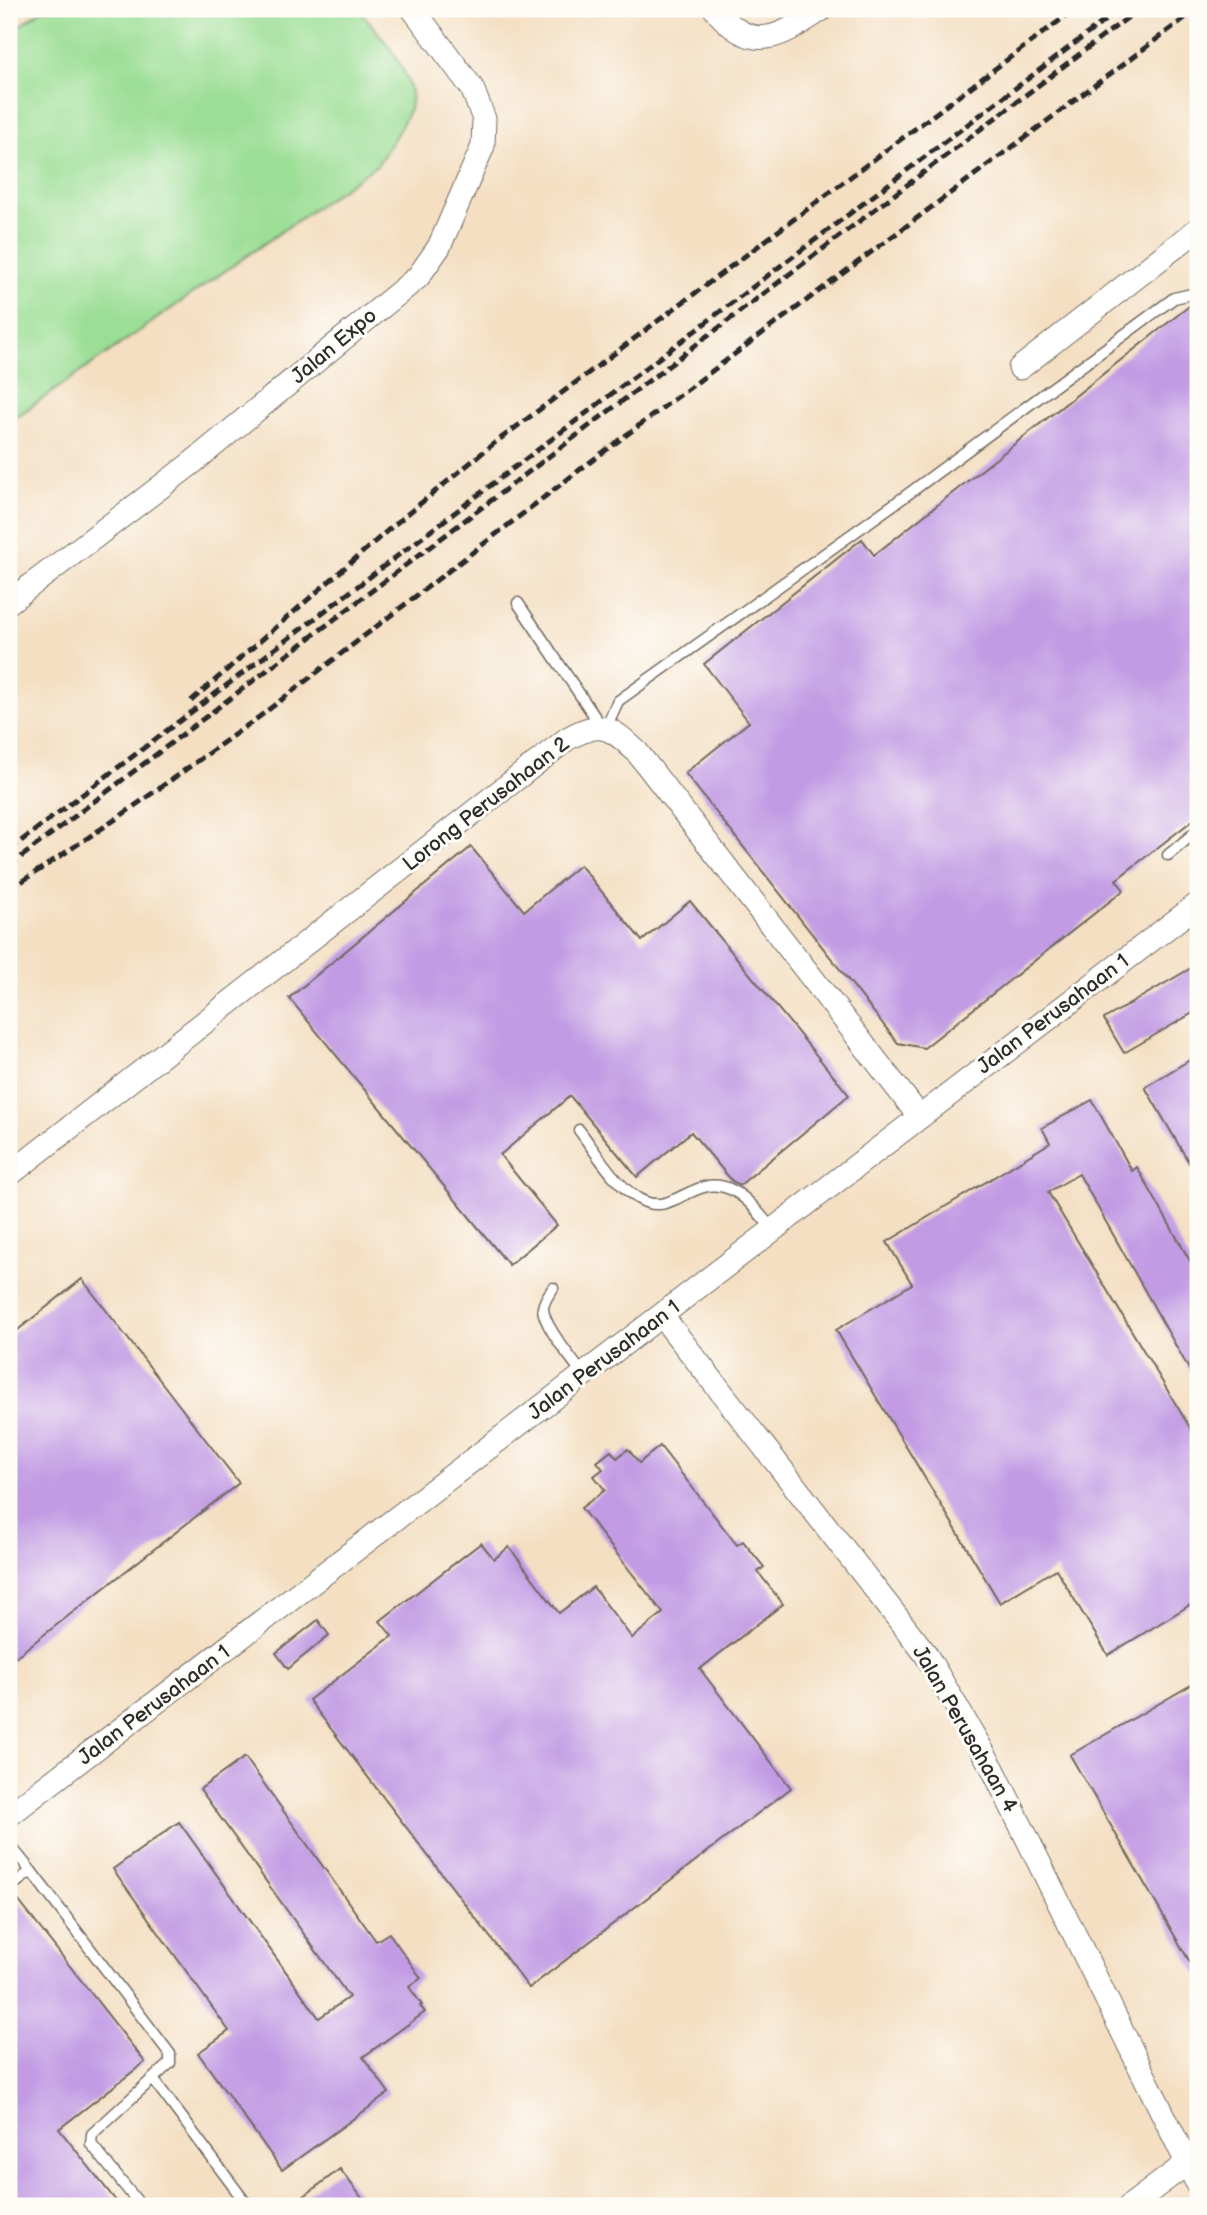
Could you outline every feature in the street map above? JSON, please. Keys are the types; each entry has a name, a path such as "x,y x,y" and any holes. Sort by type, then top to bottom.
{"street":[{"name":"Jalan Expo","path":"9,602 202,455 418,276 439,247 483,146 484,119 471,88 413,9"},
{"path":"715,9 748,36 772,38 792,29 822,9"},
{"path":"1020,368 1187,246 1198,229"},
{"path":"605,727 637,752 919,1116"},
{"name":"Lorong Perusahaan 2","path":"9,1175 568,739 584,729 605,727"},
{"name":"Jalan Perusahaan 1","path":"9,1815 1198,904"},
{"name":"Jalan Perusahaan 4","path":"662,1316 925,1653 993,1769 1198,2185"},
{"path":"1130,2206 1186,2164"}],"lane":[{"path":"518,603 605,727 618,701 904,497 1174,298 1192,294 1198,296"},
{"path":"1168,855 1198,830"},
{"path":"579,1130 622,1186 640,1200 657,1205 673,1202 691,1191 712,1184 732,1189 747,1200 773,1230"},
{"path":"553,1288 546,1298 543,1310 547,1323 584,1376"},
{"path":"9,1844 170,2054 170,2063 92,2134 91,2144 141,2206"},
{"path":"9,1888 31,1871"},
{"path":"153,2078 248,2206"}],"green space":[{"path":"43,9 358,9 403,69 411,95 410,107 404,120 378,164 9,422 9,34"}],"building":[{"path":"1193,303 1198,304 1198,816 1116,880 1124,890 924,1048 898,1043 685,773 749,722 704,664 862,539 874,555"},
{"path":"471,847 524,911 580,865 642,941 690,901 849,1095 740,1185 732,1181 691,1132 637,1177 570,1096 500,1155 557,1225 509,1265 289,998"},
{"path":"1198,964 1198,1010 1124,1053 1104,1019"},
{"path":"1198,1055 1198,1178 1145,1087"},
{"path":"1092,1100 1132,1171 1137,1167 1198,1275 1198,1385 1079,1174 1048,1192 1198,1441 1198,1600 1108,1655 1056,1569 1000,1603 836,1330 912,1284 887,1242 1050,1143 1042,1128"},
{"path":"82,1279 239,1483 9,1662 9,1337"},
{"path":"660,1446 737,1545 743,1541 764,1567 758,1572 783,1604 700,1669 791,1788 529,1988 309,1700 392,1636 380,1621 481,1543 494,1559 509,1547 559,1613 593,1587 632,1638 663,1613 581,1508 605,1490 594,1476 603,1469 597,1462 611,1451 617,1458 628,1449 639,1463"},
{"path":"318,1620 329,1635 288,1669 276,1653"},
{"path":"1198,1681 1198,1976 1070,1755"},
{"path":"245,1757 376,1941 389,1933 421,1978 409,1987 425,2012 363,2057 389,2093 282,2170 198,2053 229,2031 113,1869 179,1822 319,2018 349,1997 200,1789"},
{"path":"18,1900 145,2062 59,2129 120,2206 9,2206 9,1907"},
{"path":"340,2169 368,2206 291,2206"}],"railway":[{"path":"191,701 394,525 492,445 1075,9"},
{"path":"9,850 1120,9"},
{"path":"9,866 1139,9"},
{"path":"9,890 119,817 259,717 582,468 1197,9"}]}
